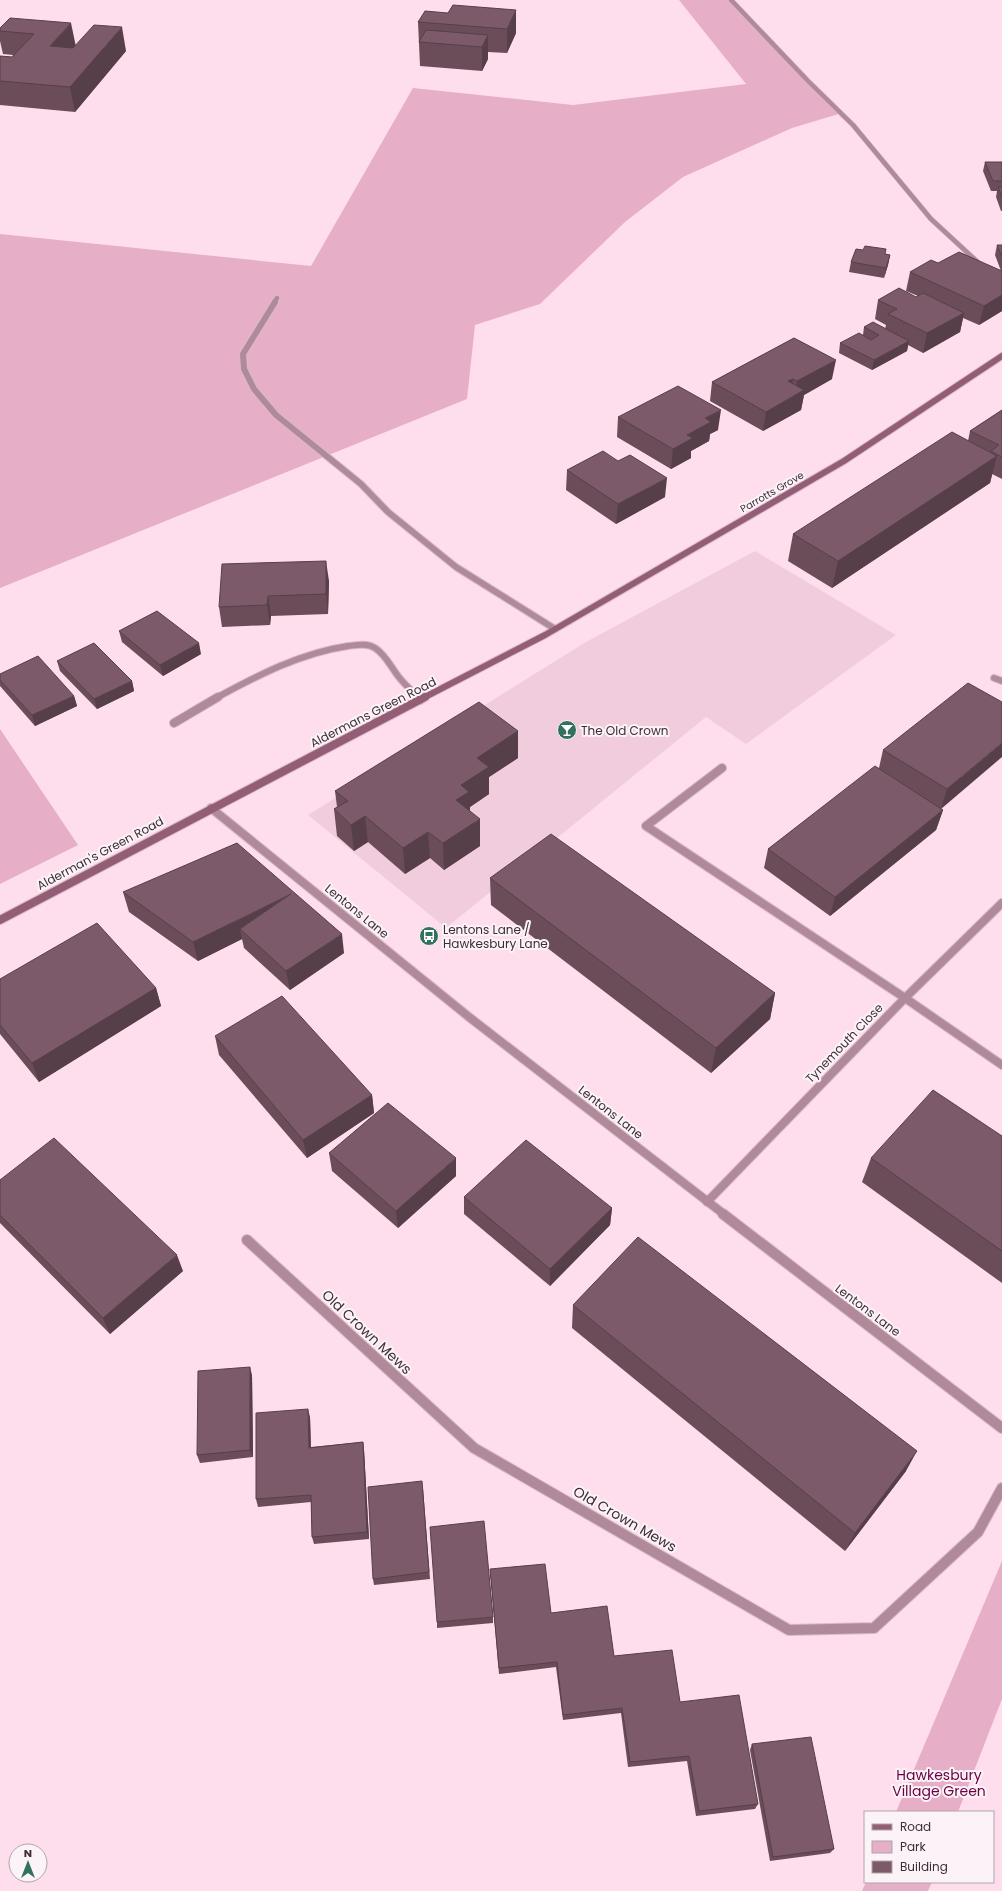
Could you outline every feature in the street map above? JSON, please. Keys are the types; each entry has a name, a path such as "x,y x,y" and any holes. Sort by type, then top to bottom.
{"main road":[{"name":"Parrotts Grove","path":"545,635 844,461 1002,356"},
{"name":"Aldermans Green Road","path":"211,808 545,635"},
{"name":"Alderman's Green Road","path":"0,920 211,808"}],"street":[{"path":"731,0 808,81 853,125 931,219 986,269"},
{"path":"277,298 243,354 244,369 254,389 276,415 361,484 388,512 456,567 555,629"},
{"path":"174,722 253,678 301,657 333,649 366,644 375,648 381,653 401,680 420,700"},
{"path":"994,678 1002,681"},
{"path":"722,768 646,826 905,998 1002,1065"},
{"name":"Lentons Lane","path":"211,808 469,1017 1002,1428"},
{"name":"Tynemouth Close","path":"707,1202 905,998 1002,904"},
{"name":"Old Crown Mews","path":"247,1240 474,1448 789,1630 874,1628 978,1532 1002,1488"}],"shaded area":[{"name":"The Old Crown","path":"755,551 896,635 746,744 706,717 446,928 308,815 586,642"}],"green space":[{"path":"679,0 731,0 842,113 792,128 683,177 625,222 540,304 475,325 467,399 0,588 0,234 311,266 413,88 573,105 746,84"},
{"path":"0,729 78,845 0,884"},
{"name":"Hawkesbury Village Green","path":"1002,1561 1002,1699 958,1811 896,1811"},
{"path":"866,1883 932,1883 928,1891 862,1891"}],"building":[{"path":"453,5 516,10 507,29 418,22 425,11 448,13"},
{"path":"10,18 71,23 50,46 73,48 94,25 122,27 70,87 0,81 0,56 12,57 34,34 0,31 0,28"},
{"path":"426,30 488,35 482,47 419,42"},
{"path":"985,162 1002,162 1002,181 993,181"},
{"path":"998,187 1002,187 1002,197"},
{"path":"997,245 1002,245 1002,257"},
{"path":"865,246 886,249 885,254 890,255 886,268 851,262 856,249 863,250"},
{"path":"959,252 1002,271 1002,295 984,306 910,272 931,260 938,263"},
{"path":"899,288 916,297 923,293 964,313 927,333 888,314 897,309 878,300"},
{"path":"873,322 909,341 874,360 840,343 859,333 871,340 879,335 864,327"},
{"path":"794,338 836,360 797,381 793,379 788,381 804,390 766,412 712,382"},
{"path":"678,386 721,410 705,418 711,422 687,435 693,438 673,449 618,417"},
{"path":"1002,410 1002,457 991,451 999,445 970,431"},
{"path":"952,432 997,456 838,561 793,534"},
{"path":"603,451 618,461 630,455 667,478 618,504 567,470"},
{"path":"326,561 326,594 268,596 267,605 219,607 222,564"},
{"path":"157,611 199,643 160,665 119,631"},
{"path":"94,643 132,681 94,699 57,661"},
{"path":"38,656 74,696 32,715 0,680 0,674"},
{"path":"968,683 1002,702 1002,743 947,789 883,750"},
{"path":"479,702 518,731 477,758 489,767 461,785 469,792 456,800 480,819 443,843 428,832 403,848 365,816 351,825 334,809 348,801 335,791"},
{"path":"875,766 943,810 835,897 768,849"},
{"path":"551,834 775,993 716,1048 490,878"},
{"path":"237,843 342,934 286,971 240,929 291,894 193,942 123,892"},
{"path":"97,923 156,988 32,1063 0,1025 0,979"},
{"path":"282,996 372,1095 303,1140 215,1036"},
{"path":"933,1090 1002,1136 1002,1251 871,1158"},
{"path":"388,1103 456,1158 396,1211 329,1153"},
{"path":"54,1138 177,1255 103,1318 0,1215 0,1180"},
{"path":"526,1140 612,1208 550,1269 464,1197"},
{"path":"638,1237 917,1451 855,1533 573,1305"},
{"path":"250,1367 250,1450 197,1455 198,1371"},
{"path":"308,1409 309,1448 363,1442 367,1532 312,1537 311,1495 256,1499 256,1413"},
{"path":"422,1481 429,1572 373,1579 368,1487"},
{"path":"484,1521 493,1617 437,1622 430,1527"},
{"path":"545,1564 551,1613 607,1606 614,1656 672,1650 680,1702 739,1695 758,1804 699,1811 689,1756 630,1762 622,1708 563,1715 557,1662 499,1668 490,1569"},
{"path":"811,1737 834,1849 773,1857 752,1744"}],"place":[{"name":"The Old Crown","path":"567,730"},
{"name":"Lentons Lane / Hawkesbury Lane","path":"429,936"}]}
